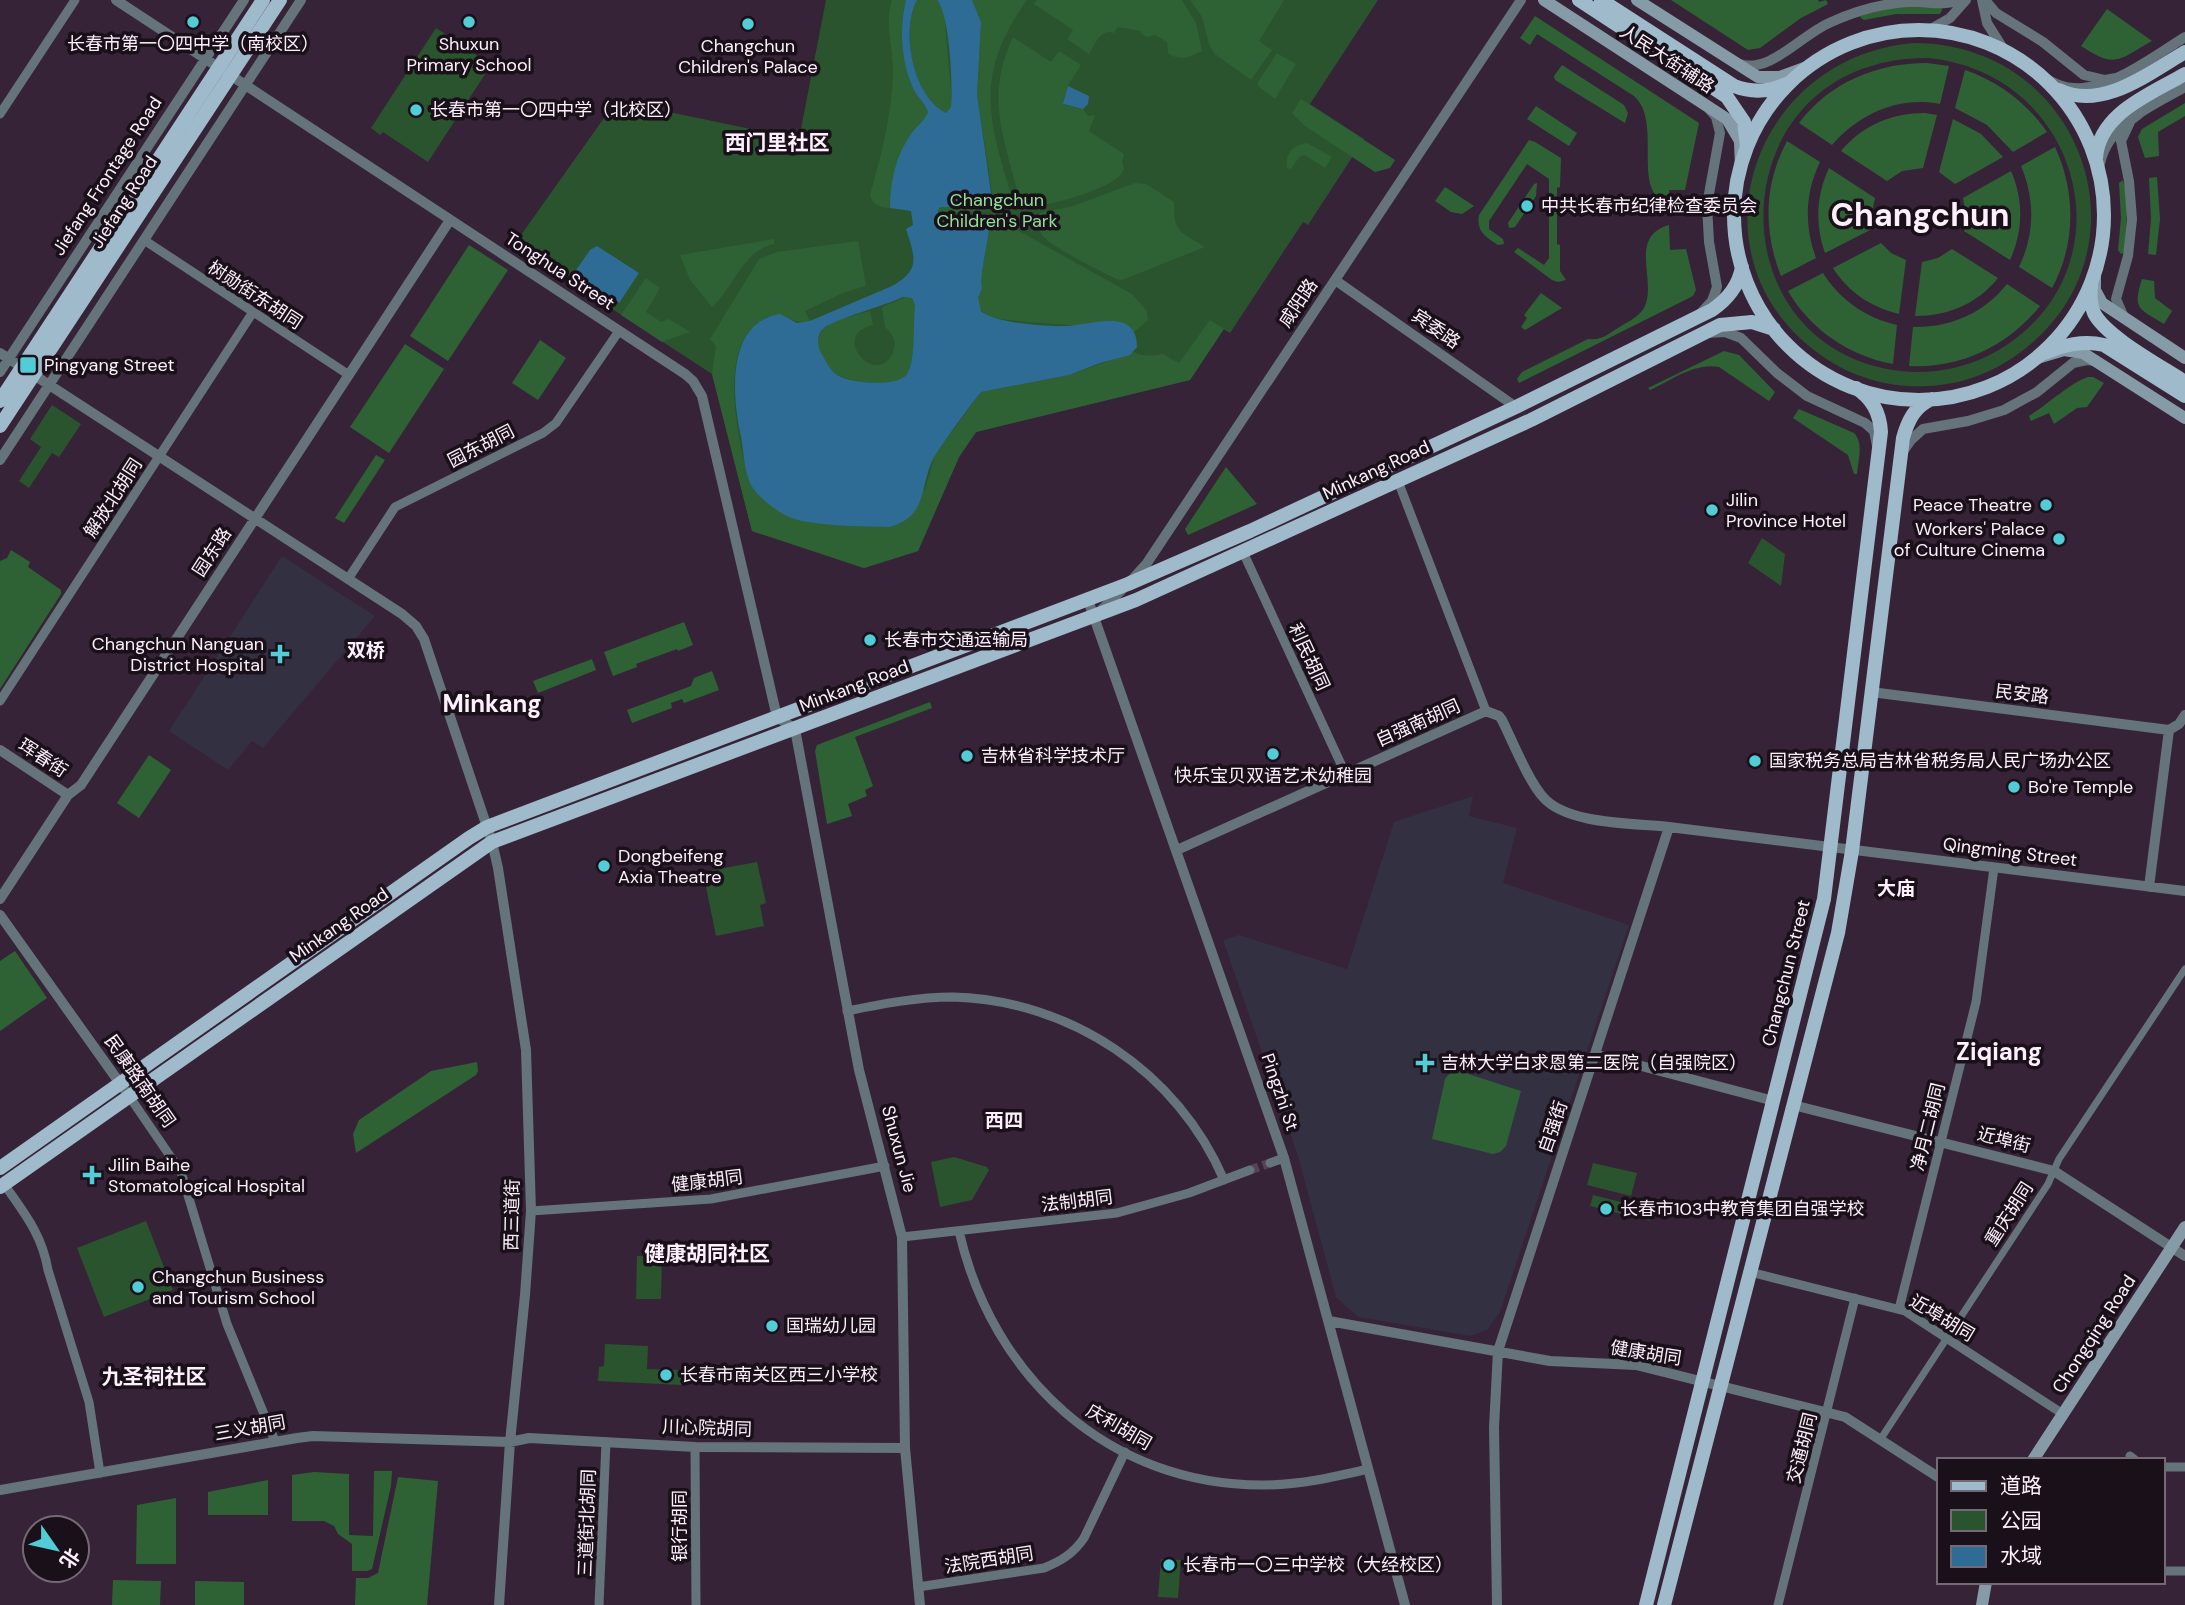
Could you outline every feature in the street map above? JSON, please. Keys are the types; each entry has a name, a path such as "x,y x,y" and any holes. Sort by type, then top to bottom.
{"main road":[{"name":"Jiefang Road","path":"0,426 28,371 224,71 263,0"},
{"name":"Jiefang Road","path":"224,71 280,0"},
{"name":"人民大街辅路","path":"1544,0 1727,120 1738,133 1742,150 1741,167"},
{"path":"1579,0 1727,97 1744,122 1746,150"},
{"path":"1601,0 1734,86 1748,91 1766,91 1793,80"},
{"path":"1637,0 1751,74 1769,78 1810,66"},
{"path":"2098,167 2081,126 2054,88 2043,77 2004,50 1968,36 1929,30 1898,31 1867,38 1838,49 1810,66 1793,80 1765,113 1746,150 1736,190 1735,222 1742,267 1756,301 1773,329 1809,363 1836,380 1856,388 1898,398 1932,399 1962,394 1993,384 2037,357 2072,344 2091,343 2104,345 2185,396"},
{"path":"2054,88 2065,94 2084,98 2109,93 2185,52"},
{"path":"2185,74 2134,104 2113,120 2101,138 2097,148 2104,218 2091,304 2098,320 2105,327 2185,382"},
{"name":"Minkang Road","path":"0,1168 487,827 1088,600 1250,531 1516,407 1695,319 1724,301 1738,282 1742,267"},
{"path":"2093,277 2095,290 2102,303 2185,358"},
{"path":"2037,357 2068,324 2093,277"},
{"name":"Minkang Road","path":"2,1186 492,842 1094,617 1531,420 1728,323 1760,324 1773,329"},
{"path":"2037,357 2074,351 2090,356 2185,418"},
{"name":"Jiefang Road","path":"0,401 28,371"},
{"name":"Changchun Street","path":"1646,1605 1818,929 1878,455 1880,425 1876,410 1867,396 1856,388"},
{"path":"1664,1605 1838,933 1852,850 1900,459 1907,424 1919,407 1932,399"},
{"name":"Chongqing Road","path":"2034,1458 2185,1227"},
{"path":"1982,1605 1986,1584"}],"street":[{"path":"0,114 75,0"},
{"name":"Tonghua Street","path":"116,0 693,381 702,396 777,718"},
{"name":"Jiefang Frontage Road","path":"0,372 4,356 244,0"},
{"path":"0,460 301,0"},
{"name":"咸阳路","path":"1094,617 1128,584 1158,545 1521,0"},
{"path":"1732,62 1746,66 1763,65 1810,33 1859,11 1895,4 1949,4 1961,0"},
{"path":"1929,30 1950,18 1966,0"},
{"path":"1984,0 1987,23 2004,50"},
{"path":"1984,0 1996,13 2043,42 2084,75 2105,80 2116,78"},
{"path":"2043,77 2063,87 2083,89 2116,78 2185,37"},
{"path":"2098,167 2107,143 2120,127 2185,87"},
{"path":"1695,319 1712,301 1717,287 1709,242 1707,205 1720,132 1716,117 1704,105"},
{"path":"2133,324 2119,311 2116,299 2127,256 2132,219 2129,181 2121,141 2131,120 2139,114"},
{"name":"园东路","path":"0,899 68,794 81,785 450,220"},
{"name":"树勋街东胡同","path":"144,240 348,375"},
{"name":"宾委路","path":"1335,279 1516,407"},
{"name":"解放北胡同","path":"0,701 253,313"},
{"name":"园东胡同","path":"348,579 396,507 542,433 556,423 619,331"},
{"path":"1704,333 1726,332 1741,338 1777,373 1807,396 1866,423 1874,432 1878,455"},
{"path":"4,356 410,620 421,632 487,827"},
{"path":"1900,459 1911,440 1923,429 1968,421 2004,410 2036,392 2073,363 2087,360 2105,365"},
{"name":"自强南胡同","path":"1177,850 1486,711 1398,481"},
{"name":"利民胡同","path":"1243,552 1346,775"},
{"name":"Pingzhi St","path":"1088,600 1284,1158 1405,1605"},
{"name":"民安路","path":"1871,692 2169,730"},
{"path":"1486,711 1502,720 1538,790 1551,805 1583,817 1830,848"},
{"path":"2149,887 2169,730 2179,724 2185,715"},
{"path":"777,718 795,729"},
{"name":"Shuxun Jie","path":"795,729 859,1070 902,1237 905,1448 920,1605"},
{"name":"珲春街","path":"0,750 68,794"},
{"name":"西三道街","path":"487,827 492,842 524,1033 529,1092 531,1211 526,1295 510,1442 499,1605"},
{"name":"自强街","path":"1497,1605 1494,1427 1498,1352 1669,827"},
{"name":"Qingming Street","path":"1830,848 2185,891"},
{"name":"净月二胡同","path":"1899,1309 1976,1002 1994,868"},
{"name":"民康路南胡同","path":"0,915 181,1172 227,1324 275,1441"},
{"name":"重庆胡同","path":"1880,1440 2048,1184 2059,1159 2185,969"},
{"path":"848,1011 919,999 975,999 1040,1012 1079,1028 1133,1061 1164,1089 1204,1139 1224,1180"},
{"path":"1597,1054 1774,1101"},
{"name":"近埠街","path":"1793,1105 2054,1171 2185,1256"},
{"path":"1270,1163 1284,1158"},
{"name":"健康胡同","path":"531,1211 711,1199 885,1166"},
{"name":"法制胡同","path":"902,1237 1117,1213 1153,1204 1250,1170"},
{"path":"2,1186 38,1234 44,1248 48,1270 89,1402 100,1473"},
{"name":"庆利胡同","path":"959,1231 979,1296 1012,1355 1057,1406 1093,1434 1125,1452 1174,1472 1217,1482 1306,1482 1368,1469"},
{"name":"近埠胡同","path":"1750,1272 1905,1311 2063,1414"},
{"name":"交通胡同","path":"1778,1605 1856,1298"},
{"name":"健康胡同","path":"1329,1321 1550,1361 1636,1365 1721,1385 1845,1417 1937,1476"},
{"name":"三义胡同","path":"0,1490 275,1441 313,1437 510,1442"},
{"name":"川心院胡同","path":"510,1442 528,1438 695,1447 905,1448"},
{"name":"三道街北胡同","path":"599,1605 606,1442"},
{"name":"银行胡同","path":"695,1447 696,1605"},
{"name":"法院西胡同","path":"918,1587 1044,1568 1059,1562 1076,1549 1084,1538 1125,1452"},
{"path":"2164,1467 2185,1467"},
{"path":"2164,1571 2185,1571"}],"shaded area":[{"name":"Changchun Nanguan District Hospital","path":"282,556 375,616 263,748 252,741 228,770 169,731"},
{"name":"吉林大学白求恩第二医院（自强院区）","path":"1473,796 1469,816 1517,828 1503,883 1629,925 1500,1312 1487,1330 1470,1336 1358,1317 1336,1297 1298,1156 1223,940 1239,935 1347,969 1394,822"}],"green space":[{"name":"Changchun Children's Park","path":"826,0 1378,0 1310,104 1364,139 1308,225 1303,222 1230,333 1223,329 1190,380 976,432 959,457 918,551 864,568 752,531 712,374 514,245 616,101 799,139"},
{"path":"892,0 906,0 902,33 904,56 913,88 928,112 913,131 890,200 890,208 878,205 870,195 885,137 892,91 889,18"},
{"path":"917,0 937,0 944,12 952,102 946,113 925,93 913,62 910,28"},
{"path":"972,0 1027,0 1010,26 999,50 991,96 996,143 1012,197 1006,206 997,210 938,213 940,207 984,207 992,193 977,94 981,22"},
{"path":"1037,0 1182,0 1196,23 1202,51 1189,57 1177,57 1168,53 1167,42 1155,35 1146,37 1141,31 1118,27 1114,33 1102,35 1089,54 1067,39 1073,30 1034,4"},
{"path":"1190,0 1284,0 1259,41 1272,50 1251,80 1215,54 1210,47 1202,17"},
{"path":"1671,0 1826,0 1828,4 1801,18 1760,48 1748,50"},
{"path":"1895,7 1942,10 1940,14 1896,14 1864,20 1860,16"},
{"path":"2107,9 2152,41 2124,57 2110,60 2081,46"},
{"path":"1535,16 1699,123 1685,190 1669,190 1669,204 1657,197 1651,186 1646,123 1642,108 1634,96 1537,34 1530,45 1520,38"},
{"path":"436,28 491,65 428,162 383,132 380,135 371,128"},
{"path":"1013,37 1051,62 1059,51 1081,65 1068,85 1064,105 1083,109 1088,116 1095,115 1089,131 1124,154 1124,169 1117,179 1086,193 1049,204 1033,204 1017,190 1002,131 998,96 1005,58"},
{"path":"1914,43 1973,52 2022,78 2058,115 2082,161 2091,212 2084,263 2060,312 2018,354 1975,377 1939,385 1914,386 1874,380 1849,371 1825,358 1782,318 1756,271 1747,221 1754,170 1776,124 1810,85 1857,57","holes":["1928,58 1981,72 2023,99 2054,136 2072,180 2076,227 2066,274 2040,316 1997,351 1977,361 1945,370 1911,372 1845,355 1798,318 1771,267 1764,210 1775,154 1807,105 1858,71"]},
{"path":"1277,53 1296,64 1275,99 1258,86 1258,82"},
{"path":"1927,63 1949,66 1940,104 1909,103 1880,110 1854,124 1832,145 1799,123 1825,96 1856,78 1890,67"},
{"path":"1562,65 1624,105 1628,113 1625,123 1555,80 1554,76"},
{"path":"1965,70 2011,94 2030,111 2047,132 2013,152 1987,125 1955,108"},
{"path":"1301,99 1395,160 1390,168 1375,172 1305,126 1292,113"},
{"path":"2185,103 2185,116 2158,132 2159,156 2145,158 2138,137 2142,129"},
{"path":"1536,106 1577,133 1569,146 1527,119"},
{"path":"1901,115 1937,115 1923,168 1902,171 1887,181 1841,151 1859,134 1879,122"},
{"path":"1953,119 1981,134 2003,157 1955,184 1939,172"},
{"path":"1529,140 1561,158 1560,187 1557,188 1557,244 1560,245 1560,271 1566,280 1558,282 1514,252 1518,248 1544,265 1549,258 1549,179 1527,164 1489,221 1489,229 1503,239 1504,244 1498,245 1483,233 1479,226 1479,215"},
{"path":"1787,141 1820,162 1811,186 1808,210 1809,234 1816,258 1781,276 1771,242 1769,208 1774,174"},
{"path":"1307,143 1332,157 1325,168 1305,155 1300,156 1291,169 1287,168 1287,158 1291,151"},
{"path":"2055,147 2067,182 2070,218 2066,254 2052,288 2019,267 2028,242 2031,216 2029,191 2021,166"},
{"path":"1829,168 1875,198 1872,213 1874,228 1825,253 1818,210 1821,189"},
{"path":"2011,171 2018,193 2020,216 2010,260 1964,231 1966,216 1963,198"},
{"path":"2157,177 2160,219 2156,255 2148,254 2151,219 2149,178"},
{"path":"2123,180 2128,200 2124,253 2121,254 2118,250 2121,218 2119,183"},
{"path":"1135,183 1146,184 1174,202 1177,226 1184,234 1205,247 1122,280 1066,253 1048,241 1039,230 1037,225 1042,212 1070,207"},
{"path":"1537,183 1536,196 1515,227 1509,228 1508,223"},
{"path":"1445,187 1474,206 1462,214 1451,212 1435,201"},
{"path":"999,220 1132,294 1147,311 1148,320 1133,333 1130,329 1046,324 989,316 981,310 978,298 982,288 989,228 942,226 938,221"},
{"path":"1669,225 1670,250 1686,249 1696,290 1693,296 1519,383 1517,379 1522,372 1588,339 1604,336 1639,314 1647,297 1646,250 1649,239 1656,231"},
{"path":"774,239 774,244 763,248 746,261 712,307 690,280 680,255"},
{"path":"858,241 866,286 845,292 805,311 810,321 776,316 764,319 749,332 740,349 735,370 736,416 748,478 809,522 864,526 925,490 935,455 981,392 1069,375 1134,352 1148,356 1163,354 1179,363 1210,320 1224,329 1190,380 976,432 959,457 918,551 864,568 752,531 712,374 716,346 710,339 759,259 777,252"},
{"path":"1881,243 1891,253 1906,260 1899,314 1861,297 1833,268"},
{"path":"469,245 508,270 448,361 410,336"},
{"path":"1952,249 1998,278 1981,295 1961,307 1939,314 1915,316 1922,262 1938,258"},
{"path":"1823,273 1837,292 1864,313 1897,325 1893,364 1861,355 1832,339 1797,305 1788,291"},
{"path":"646,278 660,288 646,312 661,322 669,319 690,332 662,342 621,315"},
{"path":"2142,279 2154,281 2155,298 2172,311 2164,324 2143,311 2138,303"},
{"path":"2007,284 2040,306 2013,333 1982,352 1964,359 1946,364 1909,366 1913,327 1940,325 1965,317 1988,303"},
{"path":"1541,293 1562,308 1525,330 1521,327 1527,318 1524,315"},
{"path":"906,297 912,298 915,305 913,352 906,376 892,382 870,383 839,376 830,369 817,343 819,335 838,320 870,311 873,325 860,331 855,339 856,348 868,363 877,365 886,362 893,352 894,342 885,327 882,307"},
{"path":"540,340 566,358 538,400 512,383"},
{"path":"405,344 444,369 389,453 350,427"},
{"path":"1724,351 1739,355 1775,392 1769,401 1719,367 1710,366 1693,369 1650,390 1648,388"},
{"path":"2088,377 2104,383 2087,407 2077,408 2054,424 2049,413 2031,421 2029,416"},
{"path":"52,405 81,424 59,457 52,453 29,488 19,481 41,447 30,439"},
{"path":"1799,409 1854,433 1860,447 1857,474 1854,474 1848,455 1793,418"},
{"path":"376,455 385,460 344,523 335,518"},
{"path":"1226,467 1257,504 1188,535 1185,529"},
{"path":"1762,538 1785,554 1781,586 1748,563"},
{"path":"11,550 30,562 28,567 61,590 61,594 0,689 0,561 7,558"},
{"path":"684,622 693,645 636,664 637,667 613,676 604,652"},
{"path":"592,659 596,670 538,693 533,681"},
{"path":"712,671 719,690 684,703 682,699 671,703 672,708 632,723 627,710 691,686 694,678"},
{"path":"930,702 932,708 855,737 873,786 865,790 867,796 848,804 852,816 827,824 815,751 817,745"},
{"path":"149,755 171,770 139,818 117,803"},
{"path":"757,862 766,903 760,905 764,926 716,936 703,872"},
{"path":"15,951 47,998 0,1031 0,961"},
{"path":"477,1062 476,1075 356,1153 353,1134 359,1120 431,1071"},
{"path":"1459,1071 1521,1091 1506,1146 1500,1152 1493,1154 1432,1139 1445,1079 1450,1073"},
{"path":"954,1157 987,1167 989,1170 972,1200 940,1207 931,1162"},
{"path":"1593,1163 1637,1173 1631,1196 1587,1185"},
{"path":"1593,1195 1653,1210 1650,1221 1590,1206"},
{"path":"146,1221 173,1290 104,1317 77,1248"},
{"path":"637,1256 662,1257 661,1299 636,1299"},
{"path":"605,1344 648,1346 647,1369 682,1370 682,1385 598,1381 599,1367 604,1366"},
{"path":"374,1471 392,1471 391,1486 372,1569 352,1571 352,1544 338,1534 334,1526 324,1521 292,1521 292,1475 314,1472 349,1474 349,1535 373,1536"},
{"path":"398,1477 438,1481 427,1605 355,1605 356,1578 368,1578 378,1573"},
{"path":"268,1480 268,1515 208,1515 208,1492"},
{"path":"176,1498 176,1564 136,1564 137,1505"},
{"path":"1161,1559 1181,1560 1178,1598 1158,1597"},
{"path":"113,1580 161,1581 160,1605 112,1605"},
{"path":"195,1581 244,1582 244,1605 195,1605"}],"water":[{"path":"906,0 917,0 910,28 913,62 925,93 946,113 951,107 950,51 945,20 937,0 972,0 981,22 977,94 992,200 984,207 940,207 938,223 942,226 989,228 982,288 978,298 981,311 997,319 1034,325 1066,326 1121,322 1129,326 1135,334 1137,347 1130,355 1069,375 981,392 936,454 918,506 912,515 902,522 889,527 805,521 783,514 761,497 748,479 735,399 737,362 750,330 763,320 780,314 797,323 810,321 892,286 912,268 912,247 906,229 913,225 911,211 890,208 891,188 901,151 928,112 913,88 906,67 902,45","holes":["903,297 912,298 915,305 913,351 907,374 884,383 862,382 843,378 832,370 819,346 818,337 823,329 837,321"]},
{"path":"1068,86 1089,96 1088,104 1083,109 1063,104"},
{"path":"597,246 639,273 619,303 574,273 590,250"}],"tunnel":[{"path":"1250,1170 1270,1163"}],"place":[{"name":"长春市第一〇四中学（南校区）","path":"193,22"},
{"name":"Shuxun Primary School","path":"469,22"},
{"name":"Changchun Children's Palace","path":"748,24"},
{"name":"长春市第一〇四中学（北校区）","path":"416,110"},
{"name":"中共长春市纪律检查委员会","path":"1527,206"},
{"name":"Pingyang Street","path":"28,365"},
{"name":"Peace Theatre","path":"2046,505"},
{"name":"Jilin Province Hotel","path":"1712,510"},
{"name":"Workers' Palace of Culture Cinema","path":"2059,539"},
{"name":"长春市交通运输局","path":"870,640"},
{"name":"Changchun Nanguan District Hospital","path":"280,654"},
{"name":"快乐宝贝双语艺术幼稚园","path":"1273,754"},
{"name":"吉林省科学技术厅","path":"967,756"},
{"name":"国家税务总局吉林省税务局人民广场办公区","path":"1755,761"},
{"name":"Bo're Temple","path":"2014,787"},
{"name":"Dongbeifeng Axia Theatre","path":"604,866"},
{"name":"吉林大学白求恩第二医院（自强院区）","path":"1425,1063"},
{"name":"Jilin Baihe Stomatological Hospital","path":"92,1175"},
{"name":"长春市103中教育集团自强学校","path":"1606,1209"},
{"name":"Changchun Business and Tourism School","path":"138,1287"},
{"name":"国瑞幼儿园","path":"772,1326"},
{"name":"长春市南关区西三小学校","path":"666,1375"},
{"name":"长春市一〇三中学校（大经校区）","path":"1169,1565"}],"district":[{"name":"西门里社区","path":"777,143"},
{"name":"Changchun","path":"1920,215"},
{"name":"双桥","path":"366,650"},
{"name":"Minkang","path":"492,703"},
{"name":"大庙","path":"1896,888"},
{"name":"Ziqiang","path":"1999,1051"},
{"name":"西四","path":"1004,1120"},
{"name":"健康胡同社区","path":"707,1254"},
{"name":"九圣祠社区","path":"154,1377"}]}
